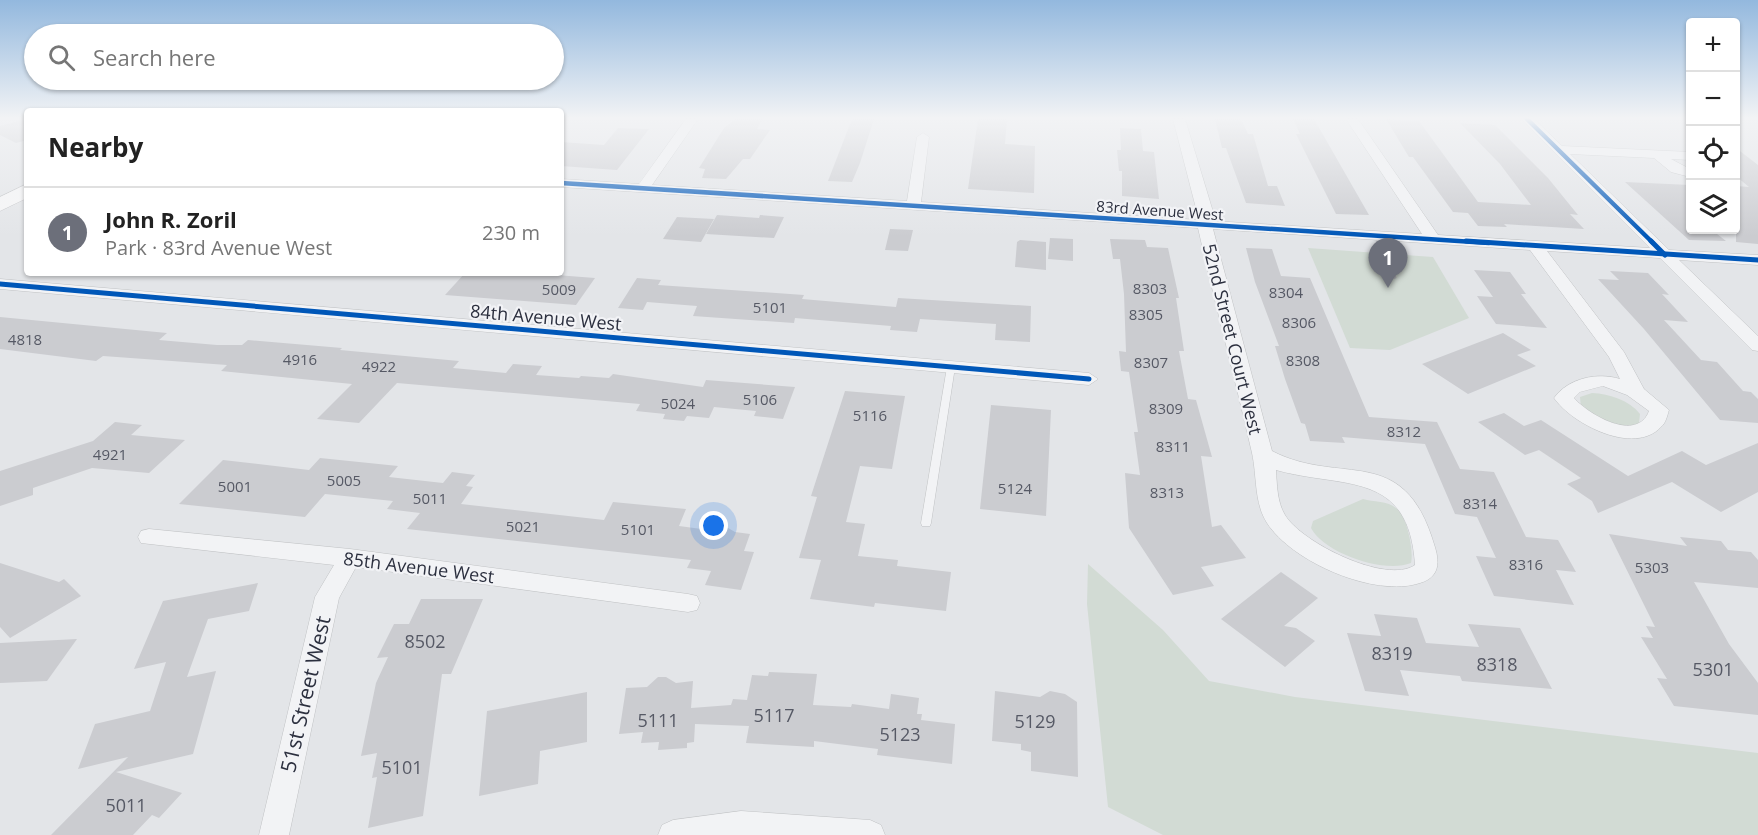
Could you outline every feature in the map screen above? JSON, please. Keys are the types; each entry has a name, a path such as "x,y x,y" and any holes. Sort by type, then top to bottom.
{"street":[{"path":"643,188 664,158"},
{"path":"913,206 920,158"},
{"name":"52nd Street Court West","path":"1190,158 1207,215 1205,226 1262,454 1271,509 1280,525 1292,536 1364,574 1410,578 1419,576 1427,568 1427,557 1413,514 1389,487 1366,476 1288,467 1262,454"},
{"path":"1378,158 1434,240"},
{"path":"1568,158 1758,346"},
{"path":"1662,158 1676,169 1686,172"},
{"name":"83rd Avenue West","path":"564,183 1758,260"},
{"path":"0,205 24,192"},
{"path":"1535,246 1618,356 1635,390"},
{"name":"84th Avenue West","path":"0,284 1089,379"},
{"name":"85th Avenue West","path":"149,537 350,558 688,603"},
{"name":"51st Street West","path":"274,835 327,597 350,558"},
{"path":"673,835 741,825 862,835"}],"lane":[{"path":"926,523 951,367"}],"path":[{"path":"1376,236 1396,280"}],"shaded area":[{"path":"1308,248 1433,257 1469,318 1390,350 1350,348"},
{"path":"1592,393 1625,401 1640,414 1639,423 1631,426 1616,425 1594,416 1581,407 1580,397"},
{"path":"1363,499 1389,504 1400,512 1409,534 1411,563 1386,566 1356,559 1328,546 1311,528 1313,521"},
{"path":"1088,564 1163,630 1209,681 1295,697 1758,753 1758,835 1163,835 1108,807 1087,604"}],"building":[{"path":"564,158 626,158 617,170 564,166"},
{"path":"705,158 751,158 743,159 726,179 702,178 705,169 699,168"},
{"path":"837,158 862,158 852,182 828,181"},
{"path":"972,158 1035,158 1034,193 968,189"},
{"path":"1118,158 1155,158 1159,199 1122,196 1122,171 1119,171"},
{"path":"1230,158 1260,158 1268,186 1277,186 1285,206 1246,203"},
{"path":"1308,158 1336,158 1369,215 1336,214"},
{"path":"1414,158 1446,158 1478,202 1531,205 1494,158 1528,158 1548,178 1578,215 1570,214 1584,229 1504,224 1507,227 1478,226 1468,213 1453,212"},
{"path":"1740,158 1749,158 1758,165 1758,244 1736,242 1736,234 1740,234 1740,186 1749,187 1740,179"},
{"path":"1625,182 1686,185 1686,234 1717,234 1726,241 1689,240"},
{"path":"717,215 784,217 774,238 706,234"},
{"path":"677,217 714,219 701,242 663,239"},
{"path":"890,229 913,230 908,251 885,250"},
{"path":"1050,238 1073,239 1073,261 1048,259"},
{"path":"1110,239 1145,240 1147,247 1168,248 1179,298 1176,298 1184,351 1179,351 1188,399 1196,400 1212,457 1201,456 1212,527 1221,525 1246,558 1201,567 1214,586 1173,595 1129,528 1125,473 1140,475 1134,432 1138,432 1129,372 1121,371 1119,351 1126,352 1124,294 1120,259 1113,259"},
{"path":"1020,240 1046,242 1046,270 1015,267 1017,242"},
{"path":"1246,248 1272,249 1281,276 1310,278 1369,417 1437,422 1460,469 1494,472 1526,537 1558,540 1576,572 1556,570 1574,605 1494,596 1476,556 1496,558 1477,517 1455,514 1425,444 1342,437 1345,443 1310,441 1285,379 1275,346 1279,346 1255,282"},
{"path":"1474,270 1510,272 1526,294 1521,294 1547,328 1496,324 1477,296 1493,297"},
{"path":"1610,271 1648,273 1669,295 1662,294 1688,322 1664,320 1701,360 1717,362 1743,391 1751,392 1758,399 1758,423 1720,420 1644,329 1598,279 1619,280"},
{"path":"462,276 564,276 595,278 576,305 445,295"},
{"path":"637,278 661,280 658,285 804,295 802,299 896,307 898,298 1031,306 1030,342 995,340 996,324 920,319 917,332 890,330 891,326 795,318 794,323 693,316 697,306 647,302 643,310 618,308"},
{"path":"0,317 167,333 159,340 242,345 248,340 342,348 340,350 459,361 453,368 506,373 513,364 542,366 536,375 609,378 613,374 703,387 706,380 795,387 783,419 754,416 756,411 714,407 709,418 687,416 684,421 663,419 665,414 636,411 640,404 397,383 359,423 317,419 352,384 221,371 227,365 103,356 96,361 0,349"},
{"path":"1503,333 1531,350 1517,355 1536,366 1468,394 1422,364"},
{"path":"845,391 905,396 892,469 860,466 846,522 865,524 858,556 898,560 897,566 951,572 946,611 875,603 874,607 810,599 821,560 799,558 817,497 811,496"},
{"path":"991,405 1051,410 1046,516 980,509"},
{"path":"1504,413 1524,426 1541,420 1628,476 1682,451 1706,465 1758,443 1758,492 1721,512 1672,482 1598,513 1592,501 1567,484 1581,478 1539,450 1525,455 1478,422"},
{"path":"115,422 142,425 131,435 185,440 149,473 92,468 33,488 33,495 0,506 0,471 93,441"},
{"path":"320,458 398,466 389,477 443,483 452,472 475,475 466,486 473,487 461,504 604,520 613,502 686,509 679,526 709,530 723,525 735,532 750,534 744,551 754,552 741,590 705,585 711,571 687,568 691,560 407,529 420,513 387,509 393,501 325,494 305,517 179,504 223,460 309,470"},
{"path":"1609,534 1687,546 1680,537 1721,541 1728,550 1751,552 1758,560 1758,588 1694,582 1729,644 1758,683 1758,715 1674,706 1657,678 1667,679 1641,637 1653,638 1646,626 1655,627"},
{"path":"0,563 59,582 64,579 81,596 10,638 0,627"},
{"path":"1281,572 1318,598 1284,626 1296,628 1315,641 1285,667 1221,619"},
{"path":"258,583 249,611 208,619 187,677 216,671 193,754 116,772 182,793 159,818 152,815 133,835 51,835 128,757 78,769 95,724 150,711 166,662 134,669 163,601"},
{"path":"421,599 483,599 451,674 442,674 423,816 368,828 377,777 372,778 377,753 361,756 376,683 388,657 377,658 394,624 409,624"},
{"path":"1374,614 1417,618 1426,643 1479,647 1468,624 1520,628 1552,689 1462,681 1460,676 1400,670 1409,696 1365,691 1347,633 1381,636"},
{"path":"77,639 47,681 0,683 0,643"},
{"path":"769,672 817,674 813,705 851,707 852,704 889,709 891,694 919,698 917,714 922,714 921,720 955,724 952,764 877,755 878,749 814,741 814,747 746,743 749,726 695,724 694,742 687,743 687,748 658,750 659,742 641,743 643,732 619,734 626,688 647,687 658,677 666,677 676,683 693,681 691,708 731,705 733,699 747,700 752,675 768,676"},
{"path":"995,691 1040,697 1050,691 1065,694 1077,702 1078,777 1031,771 1031,752 1021,750 1021,744 992,741"},
{"path":"587,692 587,742 540,751 538,784 479,796 487,711"}],"cycle path":[{"path":"1567,158 1665,255"},
{"path":"564,183 1758,260"},
{"path":"0,284 1089,379"}],"place":[{"name":"John R. Zoril","path":"1388,288"}]}
